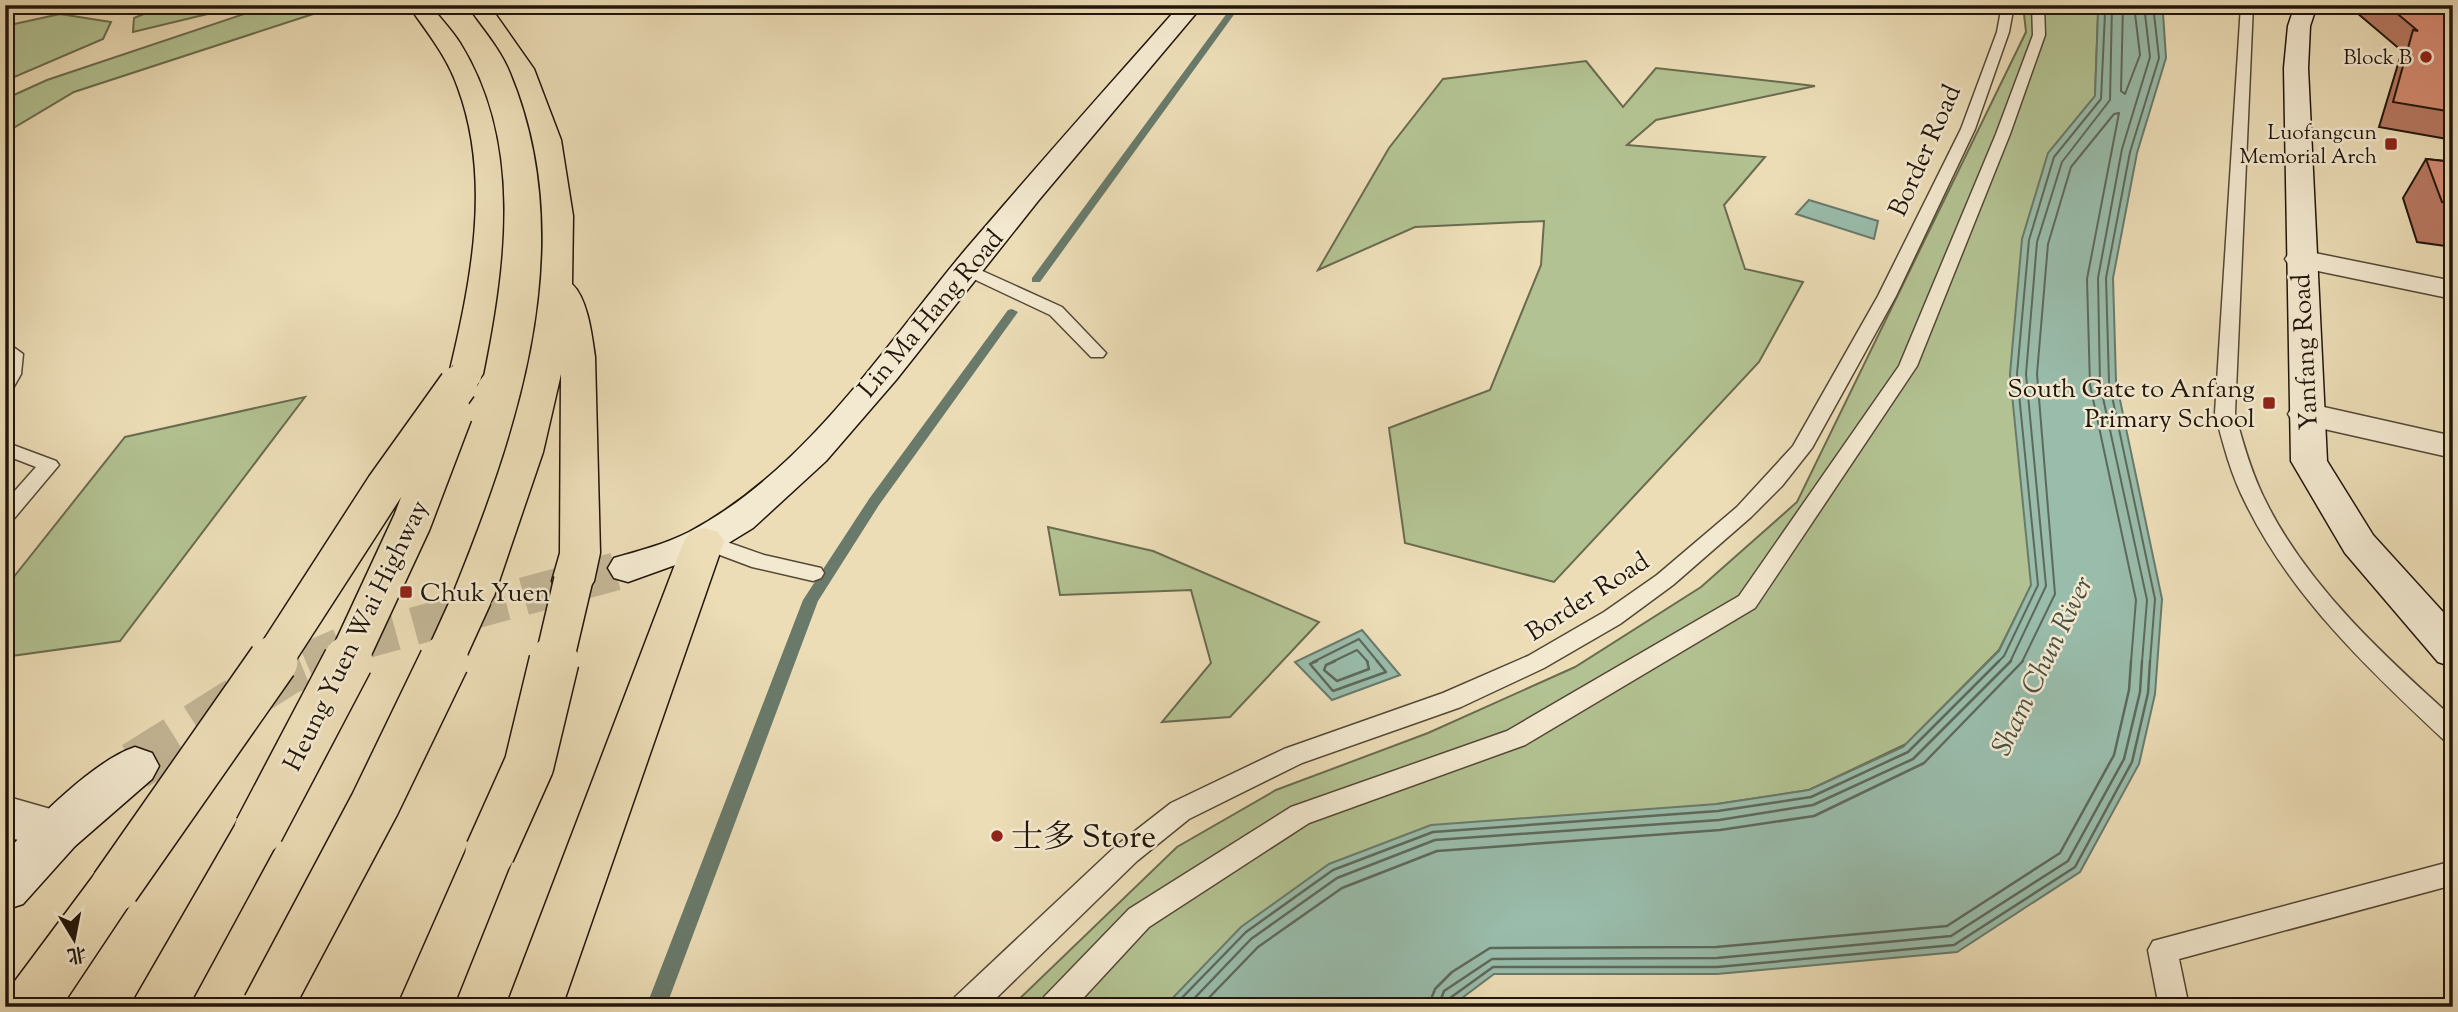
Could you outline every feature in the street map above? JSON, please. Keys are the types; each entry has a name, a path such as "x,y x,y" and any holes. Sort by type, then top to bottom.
{"highway":[{"name":"Heung Yuen Wai Highway","path":"158,1007 259,830 374,607 412,521 466,374 483,296 488,251 490,185 485,138 475,100 462,68 419,5"},
{"path":"267,1007 352,853 426,706 493,547 509,500 543,374 558,276 558,193 542,113 514,53 478,5"},
{"path":"425,1007 529,765 580,553 578,357 576,336 558,276"},
{"path":"29,1007 252,693 385,487 466,374"},
{"path":"534,1007 704,541"}],"street":[{"name":"Lin Ma Hang Road","path":"628,568 704,541 773,490 862,397 1070,144 1192,5"},
{"name":"Yanfang Road","path":"2306,5 2299,26 2296,68 2300,259 2309,461 2359,544 2453,651"},
{"path":"2300,259 2453,290"},
{"path":"2306,414 2453,447"},
{"path":"5,888 57,831 135,766"},
{"path":"5,816 57,831"}],"lane":[{"name":"Border Road","path":"966,1007 1127,853 1180,811 1293,756 1452,701 1536,662 1612,618 1665,580 1752,504 1802,448 1887,296 1968,129 2003,32 2008,5"},
{"path":"1055,1007 1139,918 1300,815 1516,738 1747,602 1908,366 2003,134 2039,35 2038,5"},
{"path":"2247,5 2225,412 2241,471 2274,536 2319,597 2424,708 2453,733"},
{"path":"967,269 1056,311 1097,354"},
{"path":"5,346 14,354 5,386"},
{"path":"5,448 49,465 5,516"},
{"path":"704,541 760,562 813,573"},
{"path":"2174,1007 2163,950 2453,873"}],"shaded area":[{"path":"166,5 245,5 133,32 134,18"},
{"path":"271,5 310,15 74,92 5,133 5,99 47,80"},
{"path":"2023,5 2093,5 2098,13 2095,96 2031,586 1999,650 1906,744 1809,790 1717,804 1176,1007 1011,1007 1177,847 1276,790 1428,733 1575,667 1701,587 1797,502 2026,32"},
{"path":"60,14 111,22 103,39 5,81 5,26"},
{"path":"1586,61 1623,107 1656,68 1815,86 1656,120 1627,145 1765,157 1724,205 1745,269 1803,282 1759,362 1554,582 1405,543 1389,428 1490,390 1541,265 1544,221 1415,227 1318,270 1389,148 1443,79"},
{"path":"305,397 120,641 11,656 5,588 125,437"},
{"path":"1048,527 1153,551 1319,622 1230,717 1162,722 1211,663 1191,590 1060,595"}],"water":[{"name":"Sham Chun River","path":"2093,5 2158,5 2163,13 2166,58 2137,153 2113,278 2116,381 2162,599 2155,694 2139,764 2080,872 1957,952 1717,974 1494,974 1450,1007 1164,1007 1241,927 1329,864 1431,825 1717,804 1809,790 1903,747 1999,651 2031,585 2010,374 2022,239 2048,153 2095,96 2098,13"},
{"path":"1809,200 1878,221 1874,239 1796,214"},
{"path":"1362,630 1400,675 1332,700 1295,662"}],"building":[{"path":"2387,5 2425,5 2453,16 2453,112 2393,102 2413,30 2418,31"},
{"path":"2426,159 2453,162 2453,203 2442,202"}],"waterway":[{"path":"1036,280 1237,5"},
{"path":"656,1007 811,600 874,502 1012,312"}],"tunnel":[{"path":"306,662 345,645 628,568"},
{"path":"135,766 286,671 310,661"}],"place":[{"name":"Block B","path":"2426,57"},
{"name":"Luofangcun Memorial Arch","path":"2391,144"},
{"name":"South Gate to Anfang Primary School","path":"2269,403"},
{"name":"Chuk Yuen","path":"406,592"},
{"name":"士多 Store","path":"997,836"}]}
